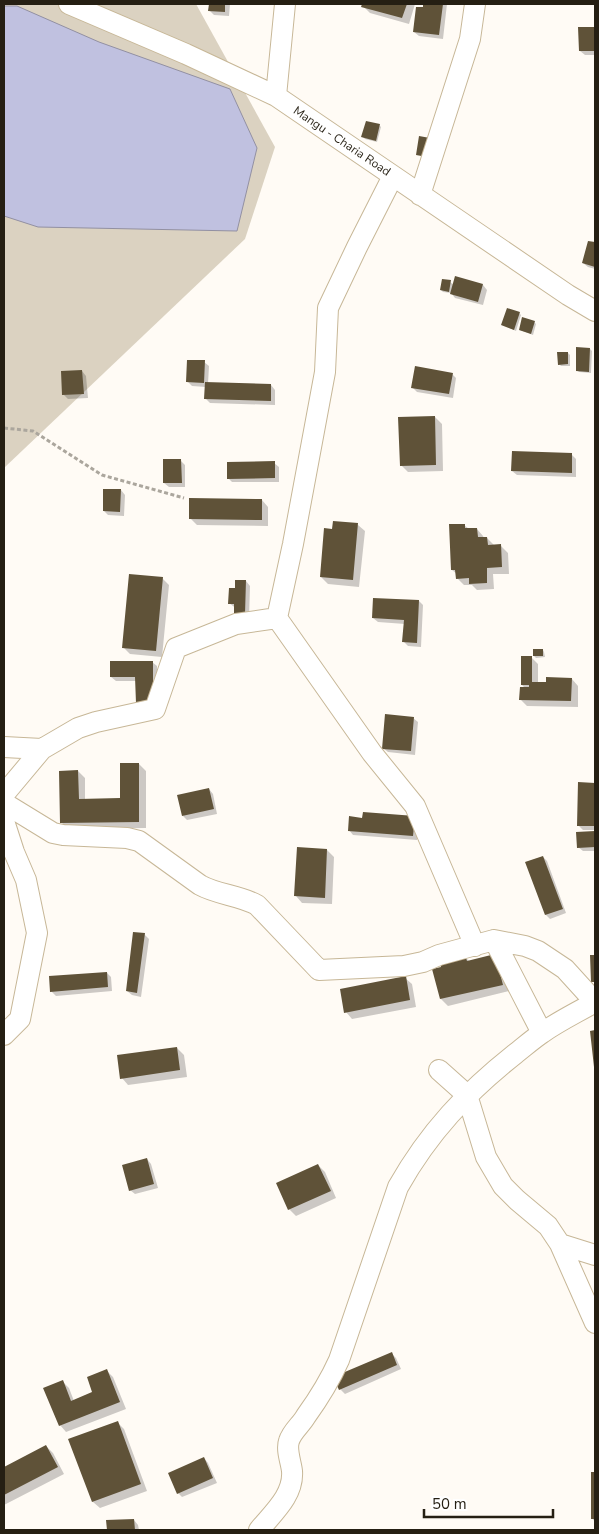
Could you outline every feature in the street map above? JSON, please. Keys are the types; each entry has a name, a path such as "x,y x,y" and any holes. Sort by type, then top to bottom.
{"street":[{"name":"Mangu - Charia Road","path":"69,4 186,54 276,96 559,290 595,311"},
{"path":"276,96 285,4"},
{"path":"420,195 470,39 475,4"},
{"path":"393,176 328,308 325,372 293,544 277,618 372,753 415,806 484,943 542,1033"},
{"path":"4,796 42,749 78,728 96,722 155,709 176,648 236,624 277,618"},
{"path":"4,748 42,749"},
{"path":"4,803 53,833 127,838 138,841 210,891 248,900 257,905 319,970 404,966 484,943 525,946 538,951 565,969 595,1002 542,1033 467,1095 440,1126 409,1168 398,1187 339,1360 327,1385 289,1441 292,1473 287,1494 259,1530"},
{"path":"4,821 26,880 37,934 20,1019 4,1035"},
{"path":"439,1070 467,1095 486,1157 503,1186 548,1226 560,1244 595,1324"},
{"path":"560,1244 595,1255"}],"path":[{"path":"4,428 33,431 102,474 184,498"}],"shaded area":[{"path":"4,4 196,4 275,147 245,239 4,468"}],"water":[{"path":"4,6 17,6 99,42 230,89 257,148 237,231 38,227 4,216"}],"building":[{"path":"209,4 225,4 225,12 208,11"},
{"path":"362,4 407,4 402,18 361,7"},
{"path":"423,4 443,4 439,35 413,32 416,7 423,7"},
{"path":"578,27 595,27 595,51 579,51"},
{"path":"366,121 380,124 376,141 361,137"},
{"path":"419,136 430,138 427,157 416,155"},
{"path":"588,241 595,242 595,267 582,263"},
{"path":"455,276 483,284 478,302 450,294"},
{"path":"442,279 451,280 449,292 440,290"},
{"path":"507,308 520,312 514,330 501,325"},
{"path":"522,317 535,321 531,334 519,330"},
{"path":"576,347 590,348 589,372 576,371"},
{"path":"557,352 568,352 568,364 558,365"},
{"path":"187,360 205,360 204,383 186,382"},
{"path":"415,366 453,373 449,394 411,388"},
{"path":"82,370 84,394 62,395 61,371"},
{"path":"205,382 271,384 271,401 204,399"},
{"path":"435,416 436,465 400,466 398,417"},
{"path":"512,451 572,453 572,473 511,471"},
{"path":"163,459 181,459 182,483 163,483"},
{"path":"275,461 275,478 227,479 227,462"},
{"path":"103,489 121,489 120,512 103,511"},
{"path":"189,498 262,499 262,520 189,519"},
{"path":"333,521 358,523 353,580 320,577 324,528 332,529"},
{"path":"449,524 465,524 465,528 477,528 478,537 487,537 488,545 501,544 502,567 487,568 487,583 469,584 469,578 456,579 455,570 451,570"},
{"path":"129,574 163,577 156,651 122,648"},
{"path":"235,580 246,580 245,614 234,614 234,604 228,604 229,588 235,588"},
{"path":"373,598 419,600 417,643 402,642 404,620 372,618"},
{"path":"533,649 543,649 543,656 533,656"},
{"path":"521,656 532,656 532,682 546,682 546,677 572,678 571,701 519,700 520,687 529,687 529,685 521,685"},
{"path":"110,661 153,661 153,702 136,703 135,677 110,677"},
{"path":"385,714 414,717 411,751 382,749"},
{"path":"120,763 139,763 139,822 60,823 59,771 78,770 79,799 120,798"},
{"path":"578,782 595,783 595,826 577,826"},
{"path":"209,788 214,809 182,816 177,795"},
{"path":"363,812 415,816 413,836 348,831 349,816 362,818"},
{"path":"595,831 595,847 577,848 576,832"},
{"path":"297,847 327,849 325,898 294,896"},
{"path":"543,856 563,909 545,915 525,862"},
{"path":"133,932 145,933 137,993 126,991"},
{"path":"495,954 503,985 440,999 432,969 441,967 439,962 465,955 467,961"},
{"path":"590,955 595,955 595,982 591,982"},
{"path":"107,972 108,987 50,992 49,976"},
{"path":"406,976 410,1000 344,1013 340,989"},
{"path":"595,1030 595,1067 594,1067 590,1031"},
{"path":"177,1047 180,1070 120,1079 117,1055"},
{"path":"147,1158 154,1184 129,1191 122,1165"},
{"path":"318,1164 331,1191 288,1210 276,1183"},
{"path":"392,1352 397,1365 339,1390 333,1377"},
{"path":"107,1369 120,1402 59,1426 43,1388 63,1380 71,1401 92,1392 87,1377"},
{"path":"118,1421 141,1484 92,1502 68,1439"},
{"path":"46,1445 58,1467 4,1495 4,1467"},
{"path":"204,1457 213,1478 177,1494 168,1473"},
{"path":"591,1472 595,1472 595,1519 591,1519"},
{"path":"134,1519 135,1530 107,1530 106,1520"}]}
